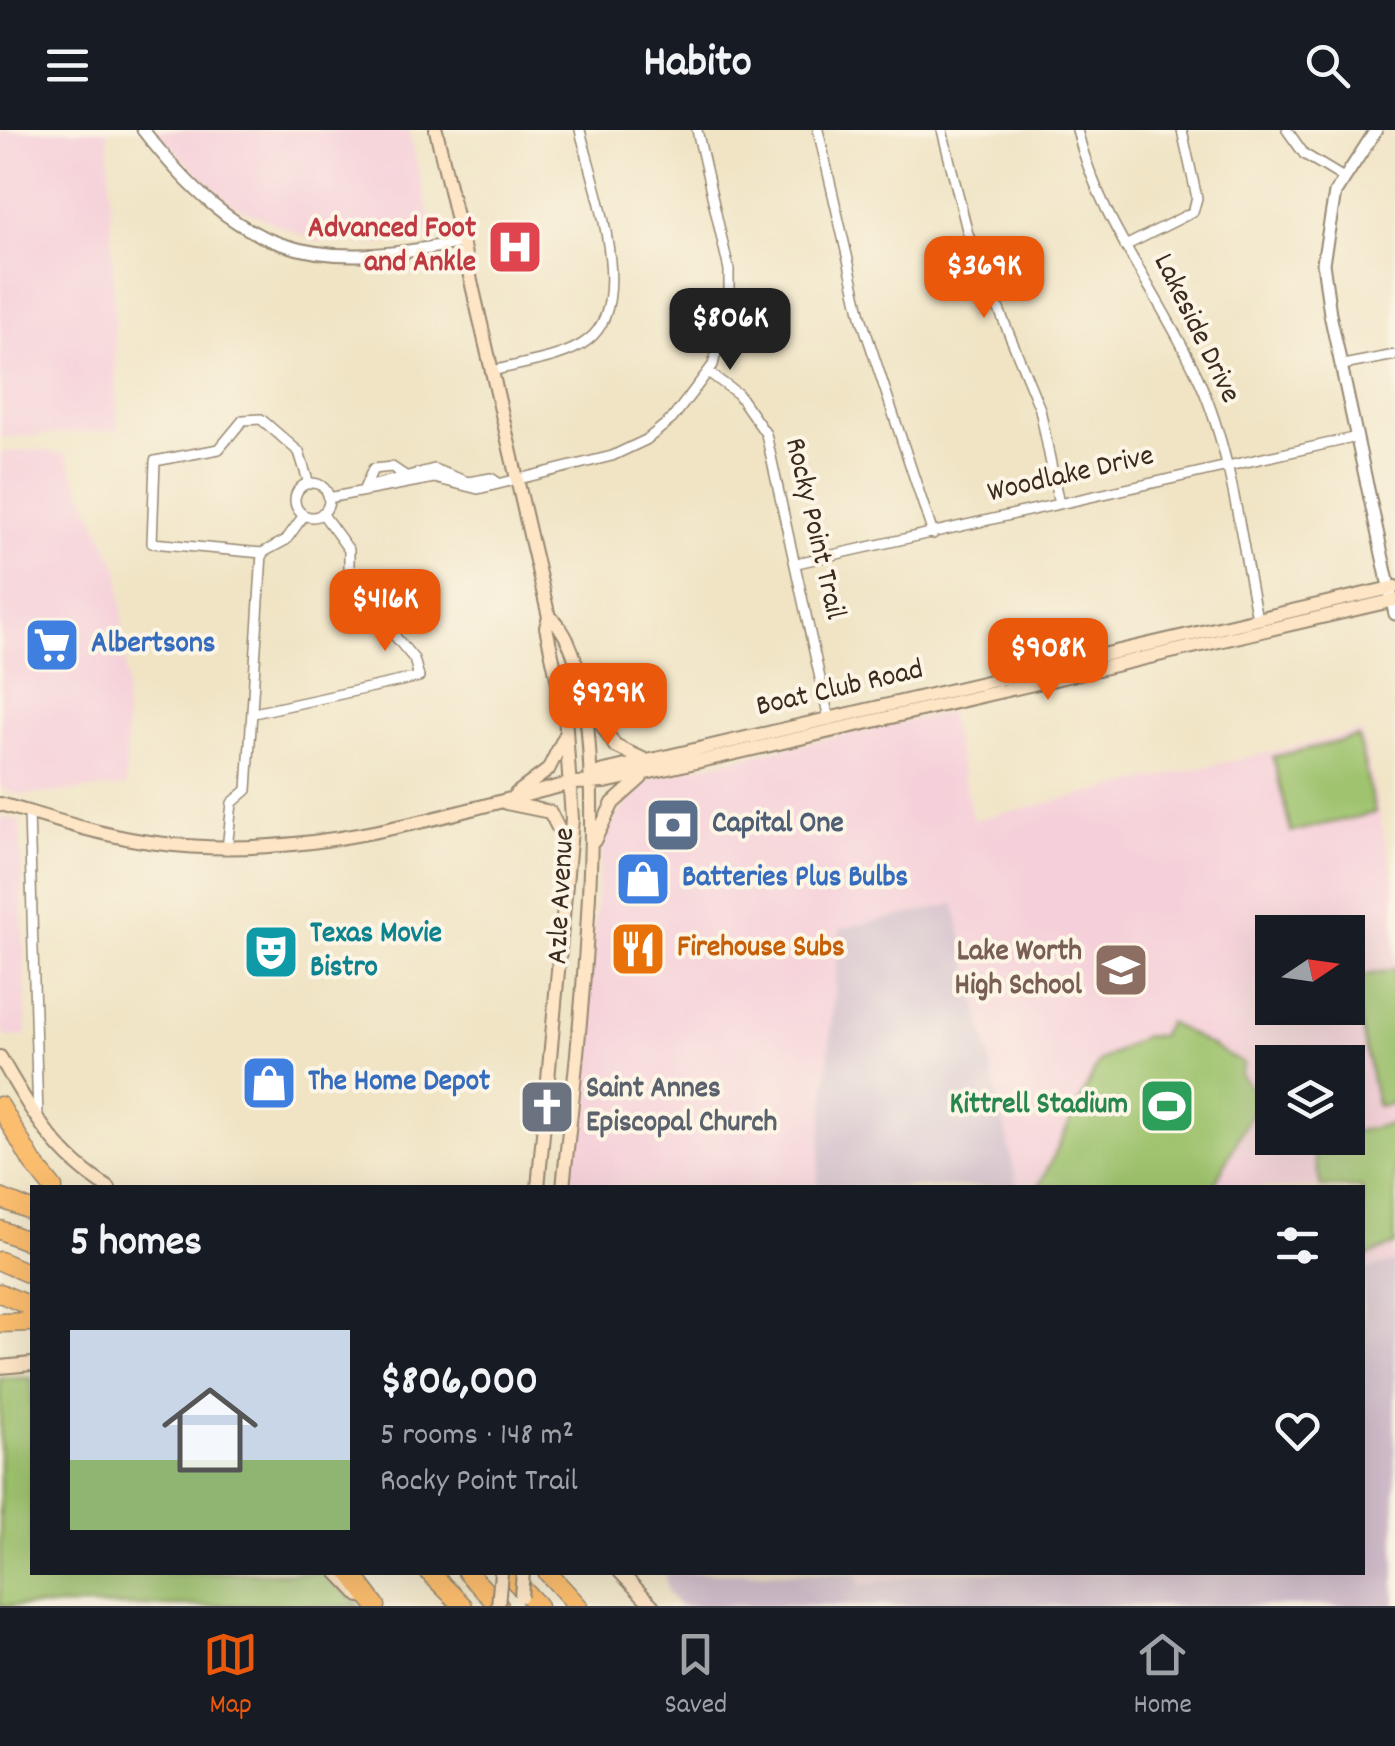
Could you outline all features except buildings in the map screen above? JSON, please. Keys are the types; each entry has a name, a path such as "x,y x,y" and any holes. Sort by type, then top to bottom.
{"highway":[{"path":"0,1106 32,1163 50,1185"},
{"path":"0,1198 30,1209"},
{"path":"0,1230 30,1242"},
{"path":"0,1262 30,1274"},
{"path":"0,1292 30,1306"},
{"path":"0,1323 30,1322"},
{"path":"352,1575 373,1606"},
{"path":"433,1575 463,1606"},
{"path":"470,1575 499,1606"},
{"path":"507,1575 538,1606"},
{"path":"551,1575 578,1606"}],"main road":[{"name":"Azle Avenue","path":"436,130 549,617 546,627 567,732 572,783 569,855 538,1185"},
{"name":"Boat Club Road","path":"648,767 829,719 1257,618 1393,598"},
{"name":"Boat Club Road","path":"0,804 154,843 227,849 334,842 592,779 600,772 648,767 1393,598"},
{"name":"Azle Avenue","path":"549,617 559,624 573,662 587,724 592,779 592,843 581,1000 563,1185"},
{"path":"573,662 593,714 608,738 648,767 620,794 592,843"},
{"path":"498,802 548,770 567,732"},
{"name":"Azle Avenue","path":"498,802 550,812 559,823 569,855"},
{"path":"556,997 581,1000"},
{"path":"0,1057 39,1125 62,1154 105,1185"},
{"path":"551,1058 575,1060"},
{"path":"0,1367 30,1364"},
{"path":"340,1575 373,1606"},
{"path":"499,1606 504,1575"},
{"path":"520,1606 523,1575"},
{"path":"623,1575 653,1606"}],"street":[{"path":"143,130 207,202 272,240 354,258 383,257 461,242"},
{"path":"492,370 585,343 603,321 612,267 580,130"},
{"path":"328,498 407,478 434,478 478,490 497,482 612,456 646,440 685,405 708,372 723,332 729,270 697,130"},
{"path":"818,130 862,320 933,534"},
{"path":"942,130 968,234 1040,409 1059,504"},
{"name":"Lakeside Drive","path":"1077,130 1088,178 1202,385 1225,466 1257,618"},
{"path":"1125,246 1193,212 1197,198 1182,130"},
{"path":"1288,130 1304,154 1342,177"},
{"path":"1376,130 1342,177 1327,230 1324,263 1393,598"},
{"path":"1343,365 1395,355"},
{"name":"Rocky Point Trail","path":"708,372 738,394 766,434 829,719"},
{"path":"304,515 286,540 262,553 152,543 155,461 219,448 243,420 260,418 300,452 309,484"},
{"name":"Woodlake Drive","path":"796,563 1357,437"},
{"path":"364,489 373,469 392,467 407,478"},
{"path":"309,484 320,486 328,498"},
{"path":"304,515 295,499 309,484"},
{"path":"322,514 328,498"},
{"path":"304,515 322,514"},
{"path":"254,713 418,676 414,659 349,581 349,550 322,514"},
{"path":"227,849 232,803 247,790 262,553"},
{"path":"30,812 39,1125"}],"shaded area":[{"path":"0,130 108,130 118,430 0,438"},
{"path":"152,130 409,130 433,232 381,244 314,241 229,203"},
{"path":"40,450 65,454 119,570 126,681 126,787 22,795 0,788 0,452"},
{"path":"948,712 973,820 1361,731 1395,883 1395,1262 1365,1270 1365,1185 1018,1185 955,905 840,929 817,1185 569,1185 602,843 636,791 654,776"},
{"path":"0,816 20,821 27,1036 7,1037 0,1026"},
{"path":"955,904 1018,1185 817,1185 840,929"},
{"path":"1395,1262 1395,1606 679,1606 668,1593 665,1575 857,1575 860,1586 917,1575 1365,1575 1365,1270"},
{"path":"858,1575 923,1575 860,1587"}],"green space":[{"path":"1358,737 1375,813 1291,832 1273,757"},
{"path":"1395,969 1395,1103 1377,1106 1361,1025 1365,1025 1365,975"},
{"name":"Kittrell Stadium","path":"1168,1022 1244,1064 1240,1074 1252,1089 1254,1108 1214,1185 1040,1185 1099,1062 1144,1036 1160,1037"},
{"path":"1395,1123 1395,1245 1365,1257 1365,1185 1321,1185 1314,1155 1365,1155 1365,1129"},
{"path":"0,1378 30,1378 30,1575 328,1575 360,1606 0,1606"}],"place":[{"name":"Advanced Foot and Ankle","path":"515,247"},
{"name":"Albertsons","path":"52,645"},
{"name":"Capital One","path":"673,825"},
{"name":"Batteries Plus Bulbs","path":"643,879"},
{"name":"Firehouse Subs","path":"638,949"},
{"name":"Texas Movie Bistro","path":"271,952"},
{"name":"Lake Worth High School","path":"1121,970"},
{"name":"The Home Depot","path":"269,1083"},
{"name":"Kittrell Stadium","path":"1167,1106"},
{"name":"Saint Annes Episcopal Church","path":"547,1107"}]}
